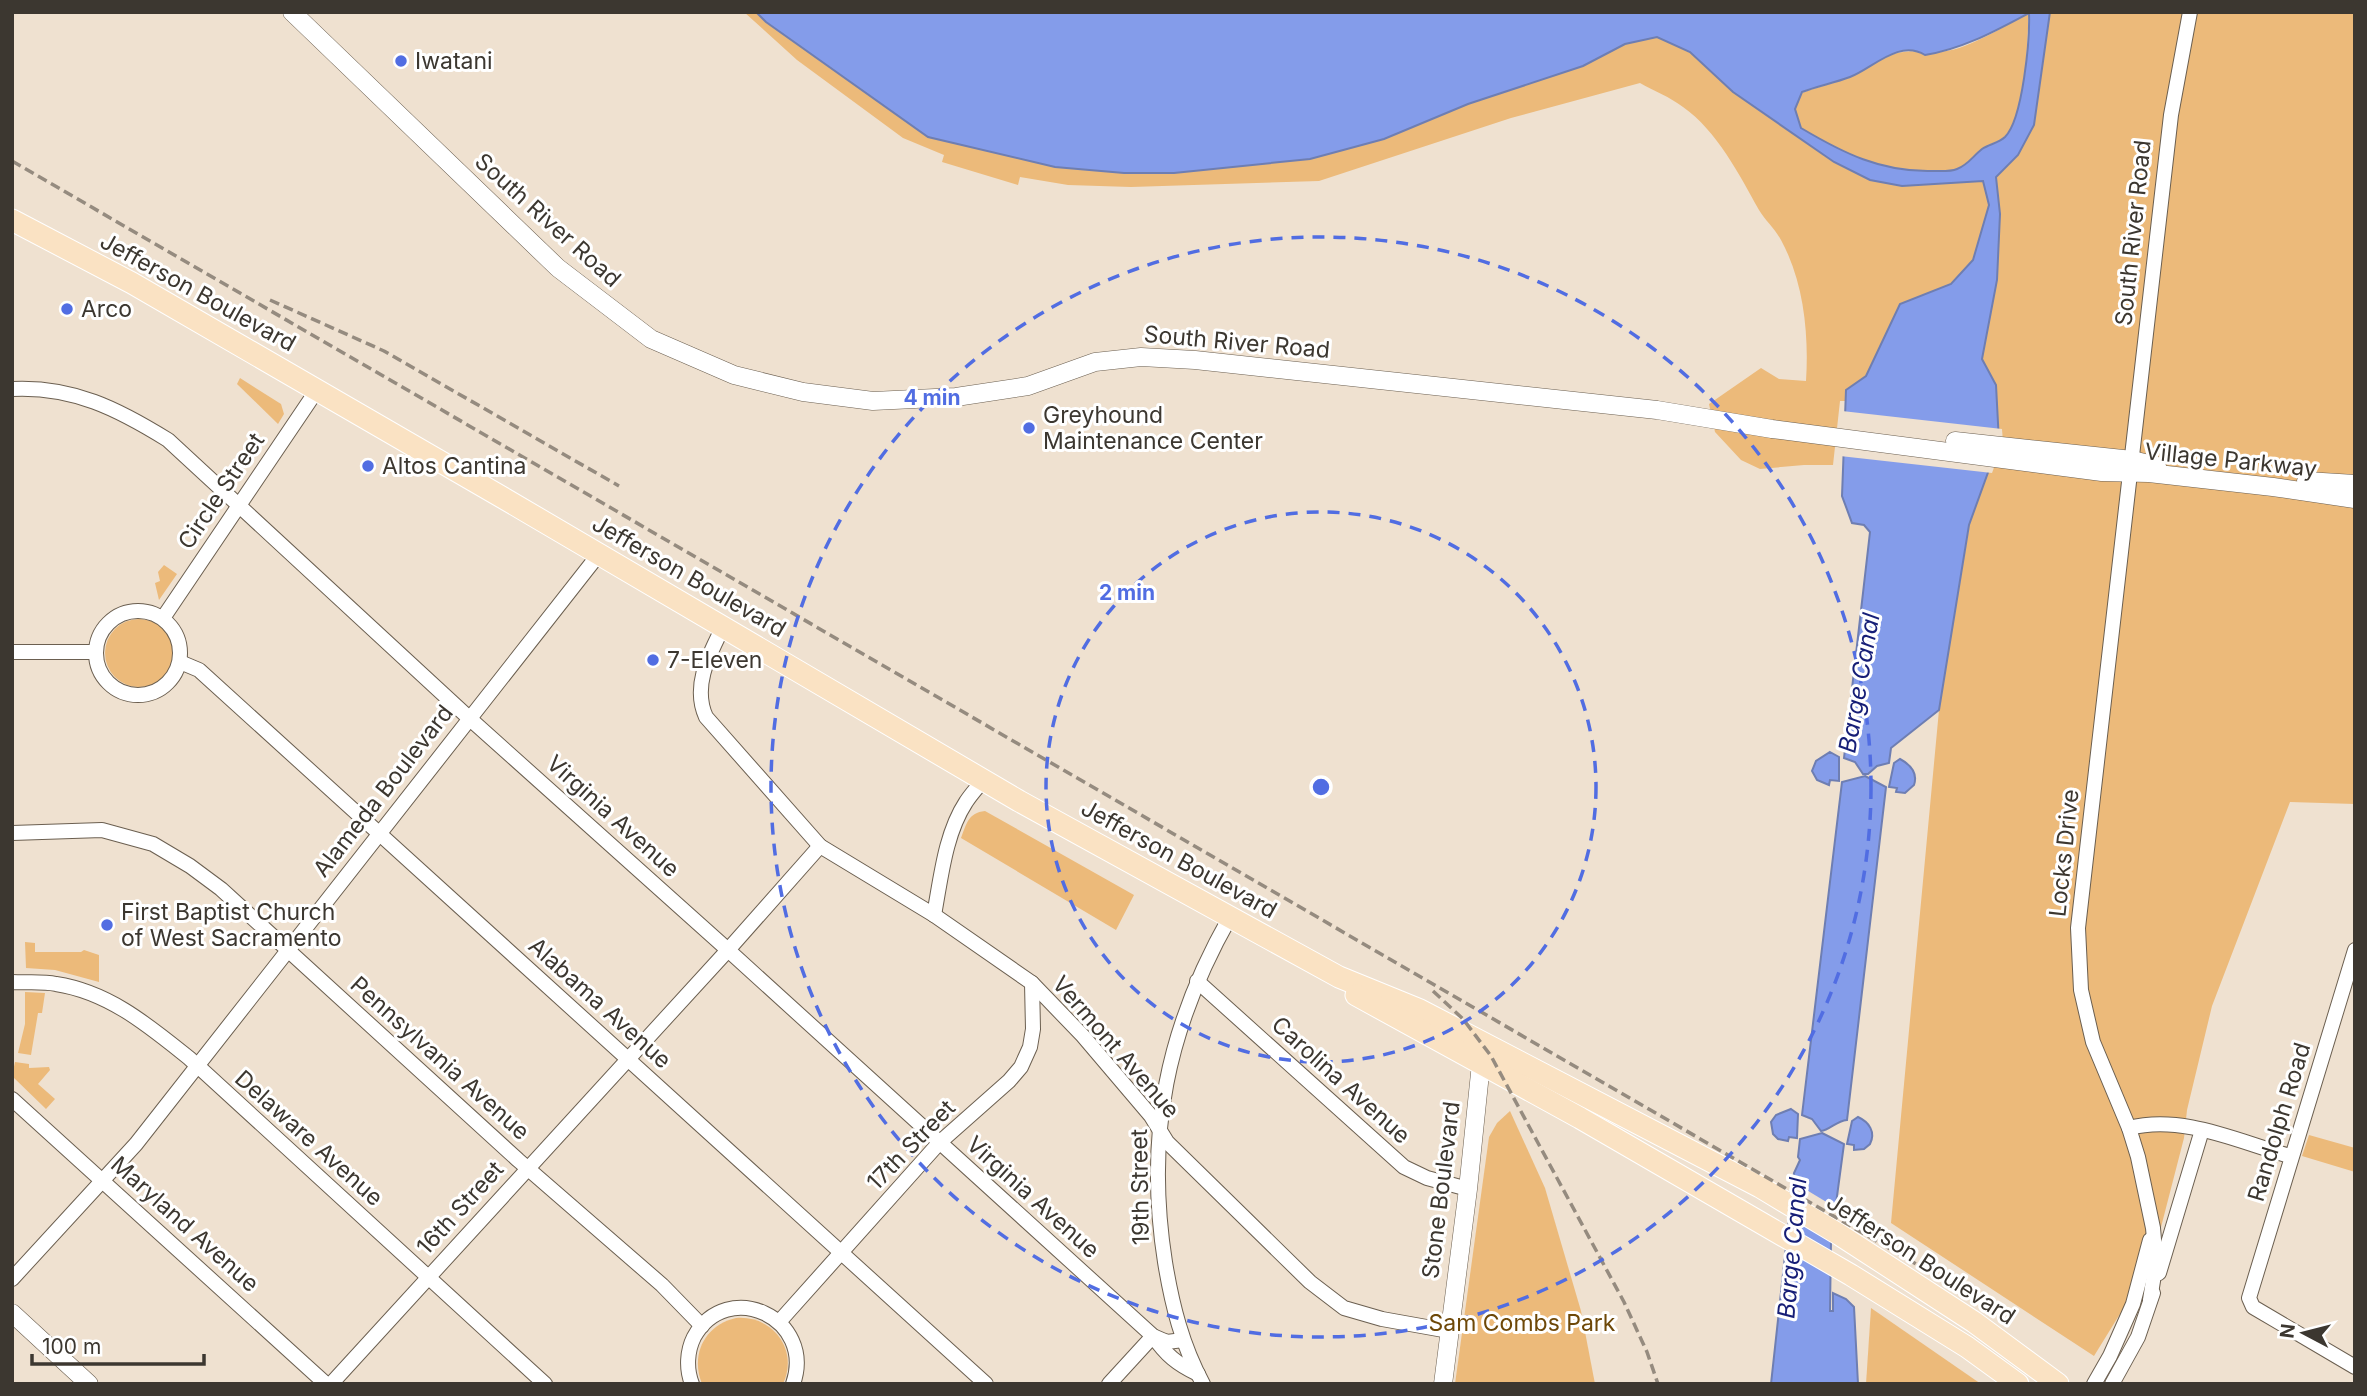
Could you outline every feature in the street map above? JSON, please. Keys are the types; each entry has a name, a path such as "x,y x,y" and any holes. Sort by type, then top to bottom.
{"main road":[{"name":"Jefferson Boulevard","path":"12,220 132,283 983,780 1339,977 1420,1010 1580,1118 1850,1275 1967,1347 2018,1384"},
{"name":"Jefferson Boulevard","path":"1482,1054 1760,1187 1974,1322 2058,1384"}],"street":[{"name":"South River Road","path":"292,12 558,268 652,339 733,375 803,392 873,401 956,397 1028,386 1095,362 1141,357 1208,361 1644,408 1729,421 2131,467 2171,116 2190,12"},
{"name":"Virginia Avenue","path":"12,389 77,395 127,414 168,440 469,718 1153,1336 1178,1365 1200,1379"},
{"name":"Circle Street","path":"163,618 317,390"},
{"name":"Village Parkway","path":"2131,467 2150,465 2272,479 2355,484"},
{"name":"Village Parkway","path":"2131,467 2149,473 2355,499"},
{"name":"Locks Drive","path":"2131,467 2078,929 2081,990 2093,1042 2129,1128 2153,1228 2156,1262 2151,1300"},
{"name":"Alameda Boulevard","path":"12,1279 135,1144 599,554"},
{"path":"125,612 151,612 163,618 172,627 181,650 175,675 166,685 154,692 140,695 127,694 114,688 104,678 98,666 98,639 104,628 125,612"},
{"name":"Vermont Avenue","path":"723,627 708,656 700,690 701,705 706,717 820,846 934,915 1032,984 1083,1036 1152,1116 1167,1142 1310,1282 1344,1308 1382,1319 1449,1331"},
{"path":"12,653 96,652"},
{"name":"Alabama Avenue","path":"180,662 199,670 841,1252 977,1381"},
{"path":"934,915 955,822 983,780"},
{"name":"Pennsylvania Avenue","path":"12,834 102,830 152,844 190,866 221,889 527,1167 662,1285 702,1326"},
{"name":"16th Street","path":"331,1384 820,846"},
{"name":"19th Street","path":"1183,1340 1175,1316 1163,1245 1158,1192 1159,1129 1174,1046 1197,981 1230,917"},
{"name":"Randolph Road","path":"2355,950 2290,1156 2249,1298 2253,1307 2355,1367"},
{"name":"Carolina Avenue","path":"1197,981 1404,1167 1427,1178 1468,1189"},
{"name":"Delaware Avenue","path":"12,982 57,984 105,998 144,1021 197,1066 545,1384"},
{"name":"17th Street","path":"779,1322 939,1143 1009,1081 1021,1067 1030,1046 1034,1024 1032,984"},
{"name":"Stone Boulevard","path":"1443,1384 1482,1054"},
{"name":"Maryland Avenue","path":"12,1099 326,1384"},
{"path":"2129,1128 2149,1123 2182,1125 2290,1156"},
{"path":"2112,1384 2138,1336 2151,1300 2202,1130"},
{"name":"Locks Drive","path":"2094,1384 2110,1356 2133,1304 2153,1228"},
{"path":"692,1384 688,1371 689,1352 702,1326 717,1314 735,1308 754,1309 779,1322 791,1337 795,1345 797,1364 793,1384"},
{"path":"12,1314 89,1384"},
{"path":"1110,1384 1153,1336 1167,1342 1183,1340"},
{"name":"Virginia Avenue","path":"1183,1340 1200,1379"}],"green space":[{"path":"744,12 756,12 766,22 928,137 1124,173 1174,173 1311,159 1384,139 1468,104 1583,66 1625,44 1657,37 1690,52 1733,92 1834,162 1902,186 1983,181 1989,205 1973,260 1951,284 1900,304 1866,376 1846,390 1846,401 1840,401 1833,465 1760,469 1741,460 1715,432 1709,404 1761,368 1779,379 1806,381 1807,345 1795,273 1781,240 1759,210 1717,141 1683,107 1640,83 1511,118 1319,181 1131,187 1068,185 1020,177 1018,185 942,162 944,155 903,138 797,60"},
{"path":"2050,12 2355,12 2355,804 2290,802 2212,1006 2187,1110 2184,1138 2152,1262 2094,1356 1891,1223 1939,710 1970,522 1999,442 1996,385 1982,359 1997,280 2000,214 1996,177 2018,155 2034,125"},
{"path":"2029,13 2023,86 2017,115 2005,136 1982,149 1961,167 1948,171 1912,170 1878,164 1847,153 1801,128 1795,109 1802,93 1849,77 1897,53 1946,51 1965,46"},
{"path":"240,378 281,404 284,414 278,424 237,384"},
{"path":"164,565 177,574 159,600 155,583 160,581 158,572"},
{"path":"139,619 152,622 163,629 170,640 173,653 170,666 163,677 152,684 139,687 126,684 115,677 108,666 105,653 108,640 115,629 126,622"},
{"path":"985,811 1134,895 1116,930 961,838 972,816"},
{"path":"25,942 35,943 35,952 84,950 99,955 99,982 55,970 26,968"},
{"path":"25,992 45,993 42,1013 38,1013 31,1055 18,1053 25,1024"},
{"path":"15,1062 29,1064 29,1068 49,1067 50,1070 38,1084 55,1099 46,1109 12,1076"},
{"name":"Sam Combs Park","path":"1510,1111 1545,1188 1581,1311 1595,1384 1455,1384 1489,1137 1497,1123"},
{"path":"2309,1135 2355,1148 2355,1172 2302,1156"},
{"path":"1871,1308 1981,1384 1866,1384"},
{"path":"736,1318 761,1322 779,1337 788,1359 783,1384 702,1384 698,1362 703,1342 716,1327"}],"water":[{"name":"Barge Canal","path":"756,12 2050,12 2034,125 2018,155 1996,177 2000,214 1997,280 1982,359 1996,385 1999,442 1969,525 1939,710 1891,748 1889,763 1877,766 1868,774 1863,774 1855,762 1844,758 1870,532 1864,525 1852,523 1842,496 1846,390 1866,376 1900,304 1951,284 1973,260 1989,205 1983,181 1902,186 1870,180 1834,162 1733,92 1690,52 1657,37 1625,44 1583,66 1468,104 1384,139 1310,159 1174,173 1124,173 1055,167 928,137 766,22","holes":["2029,13 2021,96 2011,128 2003,139 1982,149 1961,167 1948,171 1913,170 1879,164 1847,153 1801,128 1795,109 1802,92 1850,77 1886,57 1906,50 1925,55 1952,48"]},
{"path":"1830,752 1839,757 1839,781 1830,780 1829,785 1817,780 1812,771 1816,761"},
{"path":"1900,759 1910,767 1915,777 1914,785 1905,793 1896,792 1897,788 1889,787 1894,763"},
{"path":"1865,776 1886,787 1847,1120 1821,1131 1812,1119 1802,1115 1842,782"},
{"path":"1791,1109 1798,1114 1797,1138 1789,1137 1788,1141 1778,1139 1773,1134 1771,1122 1776,1115"},
{"path":"1858,1117 1868,1125 1872,1135 1870,1144 1864,1149 1854,1150 1854,1145 1847,1144 1852,1121"},
{"name":"Barge Canal","path":"1822,1133 1844,1144 1831,1241 1830,1311 1833,1311 1833,1293 1846,1299 1854,1307 1858,1384 1771,1384 1794,1173 1800,1160 1800,1139"}],"pier":[{"path":"1842,411 2002,429 2003,443 1992,473 1840,456"},
{"path":"1790,1180 1838,1209 1834,1241 1787,1213"}],"railway":[{"path":"12,161 1968,1294"},
{"path":"270,300 384,351 619,486"},
{"path":"1433,991 1463,1019 1491,1056 1624,1302 1658,1384"}],"place":[{"name":"Iwatani","path":"401,61"},
{"name":"Arco","path":"67,309"},
{"name":"Greyhound Maintenance Center","path":"1029,428"},
{"name":"Altos Cantina","path":"368,466"},
{"name":"7-Eleven","path":"653,660"},
{"name":"First Baptist Church of West Sacramento","path":"107,925"}]}
